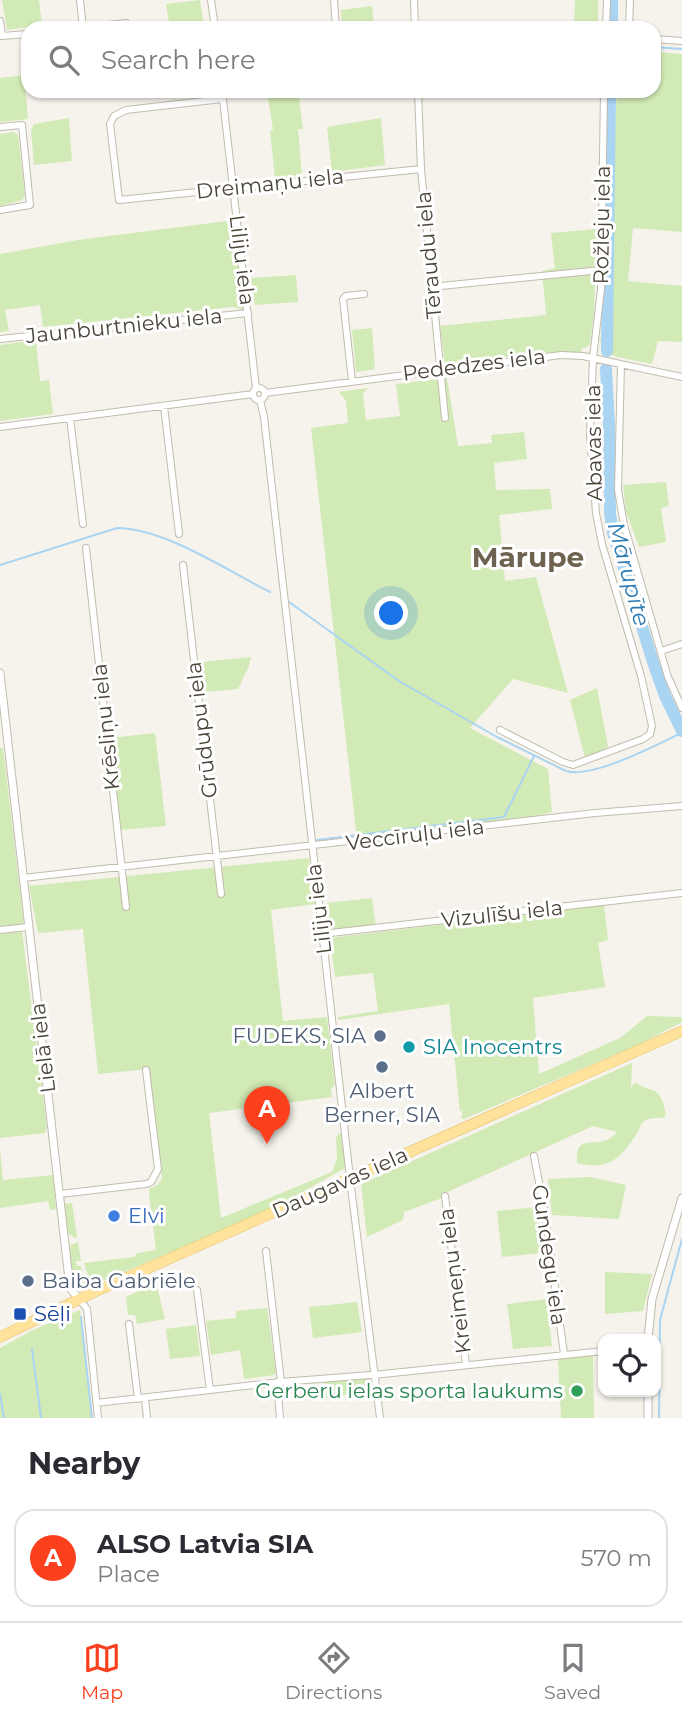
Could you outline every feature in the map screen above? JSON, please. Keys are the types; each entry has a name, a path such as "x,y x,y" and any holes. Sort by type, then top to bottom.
{"main road":[{"name":"Daugavas iela","path":"0,1336 682,1031"}],"street":[{"path":"80,0 82,21"},
{"path":"211,0 214,21"},
{"path":"334,0 336,21"},
{"path":"415,0 415,21"},
{"path":"606,21 607,0"},
{"path":"629,21 630,0"},
{"path":"0,21 2,36 21,35"},
{"path":"661,40 682,41"},
{"name":"Dreimaņu iela","path":"203,98 126,110 114,116 110,124 119,200 421,169"},
{"name":"Liliju iela","path":"222,98 248,313 254,391"},
{"name":"Tēraudu iela","path":"418,98 421,169 445,418"},
{"name":"Rožleju iela","path":"593,358 600,314 604,98"},
{"path":"0,127 22,125 30,205 0,210"},
{"path":"431,287 601,270"},
{"path":"352,381 343,299 346,296 363,294"},
{"name":"Jaunburtnieku iela","path":"0,339 248,313"},
{"name":"Pededzes iela","path":"265,393 552,355 593,358 682,377"},
{"name":"Abavas iela","path":"500,730 573,765 643,739 652,730 641,676 602,544 596,513 590,434 593,358"},
{"path":"621,364 618,490 624,525 668,677 682,708"},
{"path":"0,427 164,406 262,388 265,397 260,400 254,398 254,391"},
{"name":"Liliju iela","path":"260,400 380,1418"},
{"path":"164,406 178,534"},
{"path":"70,418 83,524"},
{"name":"Krēsliņu iela","path":"86,548 126,906"},
{"name":"Grūdupu iela","path":"183,565 221,894"},
{"path":"661,651 682,644"},
{"name":"Lielā iela","path":"0,673 70,1288 87,1309 98,1418"},
{"name":"Veccīruļu iela","path":"23,878 595,813 682,806"},
{"name":"Vizulīšu iela","path":"322,934 682,893"},
{"path":"0,930 28,928"},
{"path":"60,1194 146,1184 156,1176 158,1169 146,1070"},
{"name":"Gundegu iela","path":"534,1156 545,1214 564,1354"},
{"name":"Kreimeņu iela","path":"445,1196 466,1366"},
{"path":"648,1334 652,1299 682,1198"},
{"path":"266,1251 280,1418"},
{"path":"197,1290 209,1390"},
{"path":"129,1324 141,1398 147,1418"},
{"path":"96,1404 279,1382 598,1351"},
{"path":"648,1397 648,1418"}],"green space":[{"path":"2,0 39,0 42,21 21,21 21,28 7,30"},
{"path":"200,0 203,21 169,21 166,4"},
{"path":"575,0 598,0 598,21 574,21"},
{"path":"372,6 373,21 342,21 341,10"},
{"path":"661,52 682,54 682,232 633,228 628,281 682,286 682,342 658,341 652,364 617,357 604,352 604,343 600,342 617,98 661,98"},
{"path":"21,75 21,98 26,98 28,119 0,122 0,78"},
{"path":"268,98 299,98 303,129 298,129 302,176 275,179 270,131 273,130"},
{"path":"69,118 72,161 34,165 31,130 34,124"},
{"path":"381,118 385,165 332,172 327,127"},
{"path":"13,132 18,135 25,195 22,200 0,206 0,134"},
{"path":"227,221 236,254 244,310 232,307 43,327 40,305 5,310 9,331 0,332 0,254 78,240"},
{"path":"597,229 590,344 582,348 581,353 552,352 445,365 440,326 546,315 542,271 555,268 551,233"},
{"path":"296,275 298,302 255,305 251,278"},
{"path":"372,328 375,369 356,372 352,330"},
{"path":"36,340 40,381 49,380 53,414 0,421 0,345"},
{"path":"447,378 458,446 492,443 491,435 524,432 527,459 494,463 496,490 550,489 552,509 499,515 505,581 536,577 568,693 513,679 470,728 548,769 552,812 509,822 357,839 311,428 348,423 346,401 339,392 368,388 363,394 366,420 400,416 396,384"},
{"path":"666,482 669,506 661,508 666,542 639,547 626,512 623,485"},
{"path":"251,657 238,689 206,692 202,662"},
{"path":"597,688 608,747 585,758 570,700"},
{"path":"155,733 166,826 121,830 110,738"},
{"path":"0,748 3,748 24,924 0,927"},
{"path":"309,858 315,904 271,910 283,1021 327,1017 335,1085 331,1089 332,1097 209,1113 221,1218 332,1172 337,1159 336,1137 341,1133 345,1168 274,1208 91,1286 84,1263 134,1257 137,1253 156,1250 149,1193 150,1188 162,1179 149,1069 98,1074 83,929 38,933 29,886"},
{"path":"372,898 376,926 330,931 326,903"},
{"path":"604,905 608,940 598,943 605,987 533,998 539,1074 620,1038 647,1016 682,1017 682,1022 640,1044 464,1119 461,1118 463,1110 460,1112 449,1004 338,1020 338,1017 378,1011 373,973 335,977 330,938"},
{"path":"22,931 47,1127 45,1133 0,1138 0,934"},
{"path":"632,1063 631,1088 635,1082 656,1092 662,1099 665,1117 644,1121 630,1143 612,1161 597,1165 577,1163 580,1146 603,1141 617,1132 593,1126 443,1194 442,1198 404,1212 403,1220 367,1237 361,1184"},
{"path":"0,1150 3,1180 53,1175 56,1209 50,1210 48,1201 0,1208"},
{"path":"590,1177 626,1185 619,1219 552,1215 548,1179"},
{"path":"72,1203 75,1238 68,1233 65,1204"},
{"path":"537,1207 541,1253 502,1257 497,1211"},
{"path":"78,1242 81,1261 76,1261 77,1266 81,1266 85,1284 78,1288 71,1273 70,1255 71,1245"},
{"path":"605,1272 652,1274 643,1311 605,1314"},
{"path":"156,1283 165,1319 137,1324 135,1315 128,1315 126,1297"},
{"path":"547,1299 552,1346 513,1349 507,1304"},
{"path":"357,1302 362,1332 313,1338 309,1307"},
{"path":"267,1308 276,1372 274,1375 244,1379 240,1350 211,1355 206,1321 236,1318 236,1311"},
{"path":"80,1310 92,1418 0,1418 0,1348 33,1330"},
{"path":"196,1325 200,1356 170,1359 166,1329"},
{"name":"Gerberu ielas sporta laukums","path":"593,1354 594,1418 561,1418 558,1358"},
{"path":"367,1378 371,1391 326,1398 324,1382"}],"waterway":[{"name":"Mārupīte","path":"612,0 612,21"},
{"path":"661,48 682,49"},
{"name":"Mārupīte","path":"607,351 610,98"},
{"name":"Mārupīte","path":"606,369 610,513 613,533 653,662 665,696 682,731"},
{"path":"0,565 117,528 155,535 175,543 270,592"},
{"path":"289,602 399,681 497,737 566,771 578,772 607,766 682,733"},
{"path":"317,840 504,817 534,756"},
{"path":"659,1418 660,1320 682,1239"},
{"path":"81,1317 92,1418"},
{"path":"32,1349 41,1418"},
{"path":"0,1394 4,1418"}],"place":[{"name":"FUDEKS, SIA","path":"380,1036"},
{"name":"SIA Inocentrs","path":"409,1047"},
{"name":"Albert Berner, SIA","path":"382,1067"},
{"name":"ALSO Latvia SIA","path":"267,1144"},
{"name":"Elvi","path":"114,1216"},
{"name":"Baiba Gabriēle","path":"28,1281"},
{"name":"Sēļi","path":"20,1314"},
{"name":"Gerberu ielas sporta laukums","path":"577,1391"}],"district":[{"name":"Mārupe","path":"528,557"}]}
